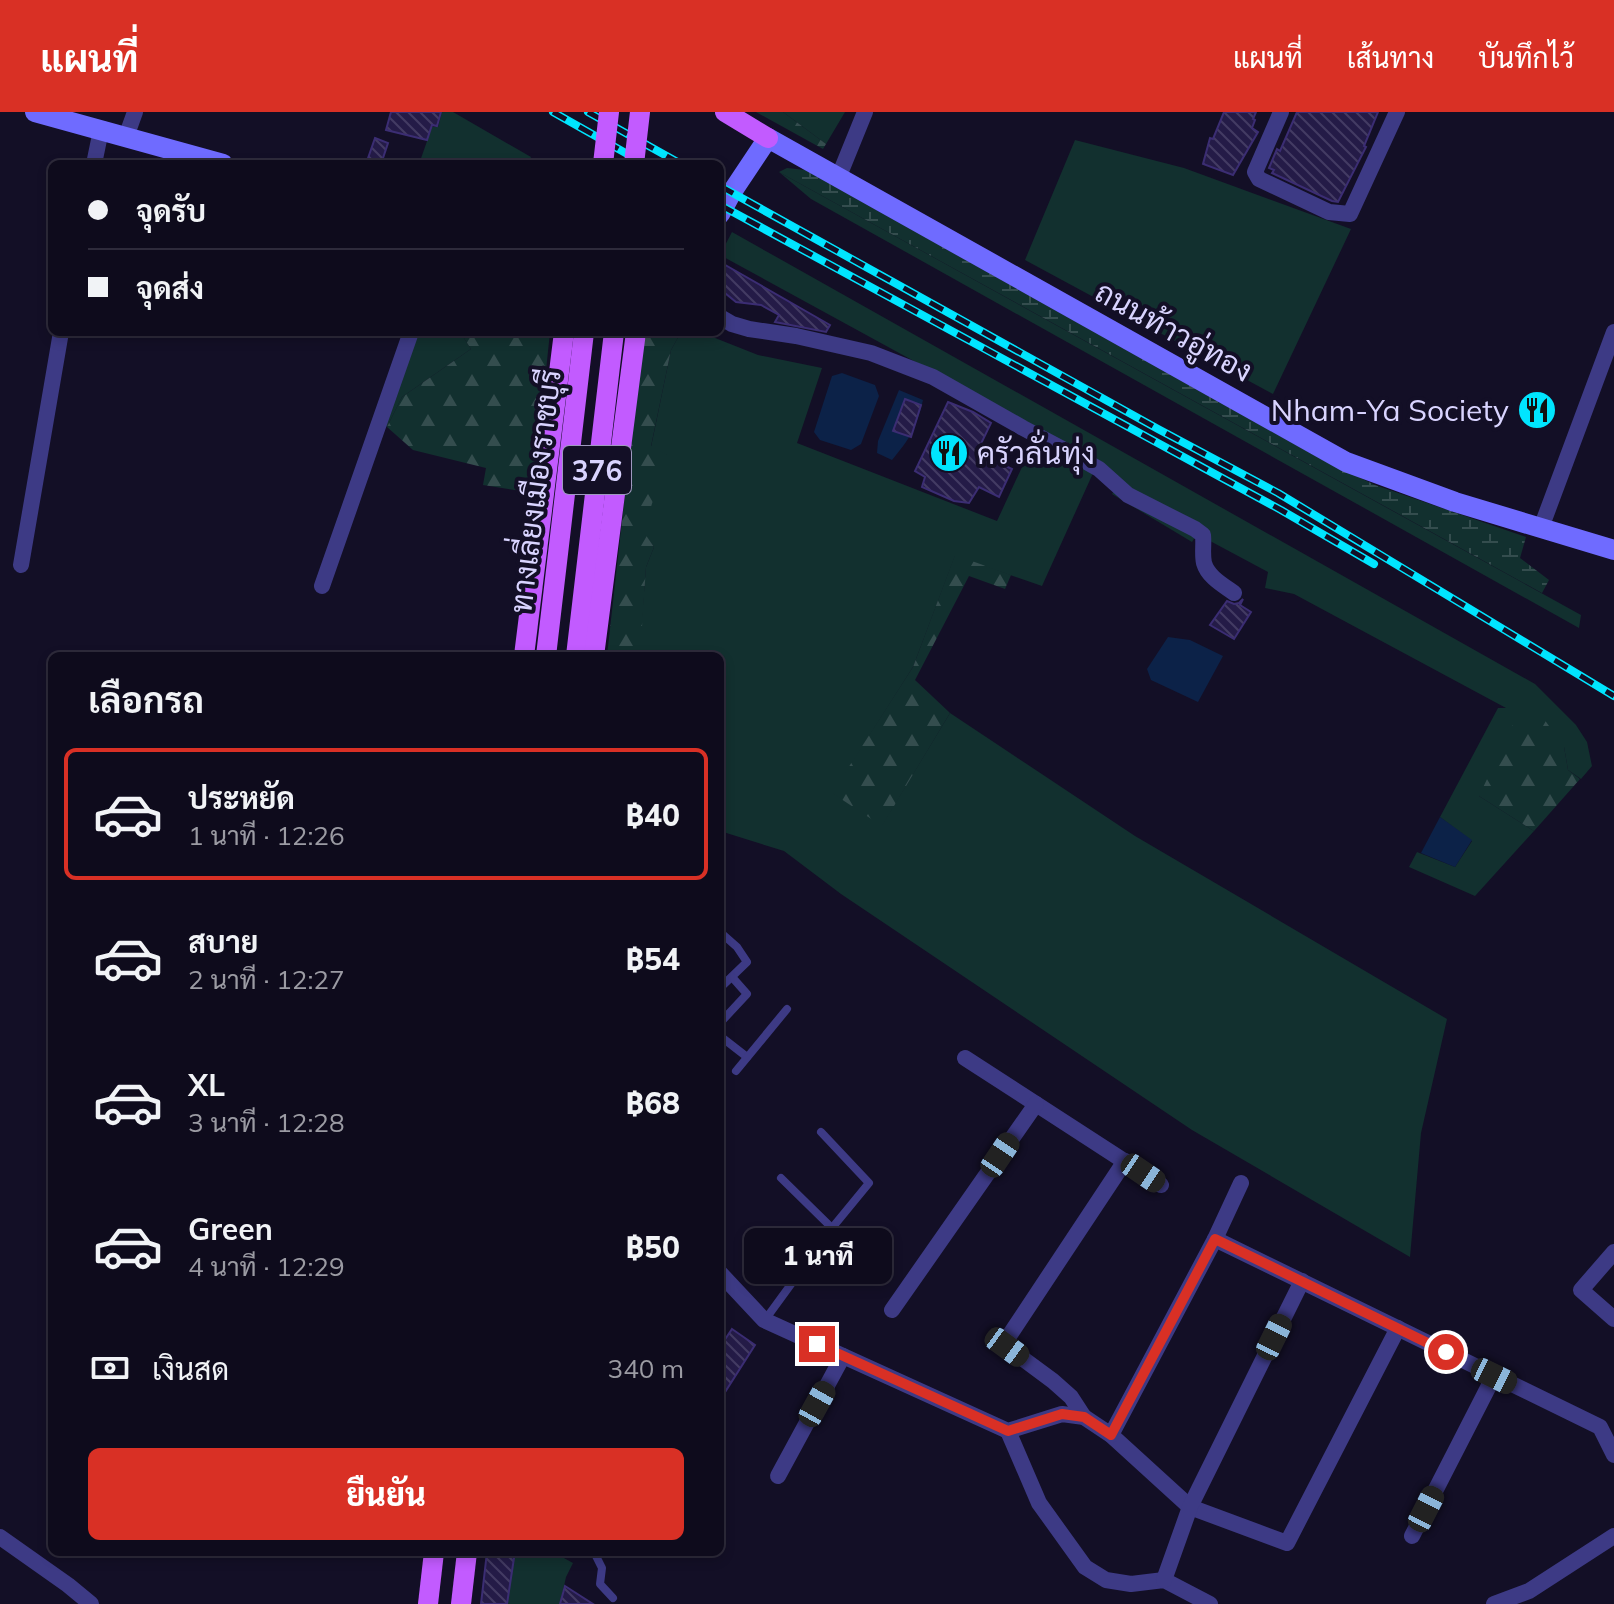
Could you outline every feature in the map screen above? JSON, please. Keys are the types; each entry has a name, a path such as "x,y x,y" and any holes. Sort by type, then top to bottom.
{"main road":[{"path":"603,160 609,112"},
{"path":"634,160 640,112"},
{"path":"725,112 768,138"},
{"path":"524,652 564,336"},
{"name":"ทางเลี่ยงเมืองราชบุรี","path":"546,652 584,336"},
{"name":"ทางเลี่ยงเมืองราชบุรี","path":"576,652 614,336"},
{"path":"595,652 635,336"},
{"path":"428,1604 434,1556"},
{"path":"461,1604 467,1556"}],"street":[{"path":"35,112 209,160"},
{"path":"126,137 135,112"},
{"path":"839,176 865,112"},
{"path":"1281,112 1255,172 1259,179 1329,212 1350,214 1397,112"},
{"path":"95,160 101,130"},
{"path":"724,207 768,138"},
{"name":"ถนนท้าวอู่ทอง","path":"768,138 1346,462 1455,502 1614,550"},
{"path":"724,319 749,329 871,353 933,377 1099,469 1128,495 1195,529 1203,535 1203,557 1207,570 1234,593"},
{"path":"1541,528 1614,332"},
{"path":"21,565 60,336"},
{"path":"322,586 410,336"},
{"path":"965,1058 1161,1185"},
{"path":"892,1310 1036,1104"},
{"path":"1125,1161 1007,1339 1007,1347 1053,1381 1071,1397 1084,1417 1111,1435 1190,1507 1287,1543 1398,1328"},
{"path":"1111,1435 1215,1239 1241,1183"},
{"path":"1215,1239 1600,1427 1614,1455"},
{"path":"1614,1252 1581,1290 1614,1319"},
{"path":"724,1277 764,1320 1008,1431 1062,1414 1084,1417"},
{"path":"1164,1580 1190,1507 1302,1281"},
{"path":"778,1476 843,1356"},
{"path":"1412,1536 1494,1376"},
{"path":"1008,1431 1039,1503 1085,1567 1106,1580 1118,1582 1131,1584 1164,1580 1210,1604"},
{"path":"1494,1604 1529,1591 1614,1536"},
{"path":"0,1537 91,1604"}],"lane":[{"path":"724,936 747,962 724,984"},
{"path":"724,1019 747,994 732,977"},
{"path":"736,1071 787,1009"},
{"path":"724,1039 747,1057"},
{"path":"764,1320 869,1183 821,1132"},
{"path":"781,1178 832,1228"},
{"path":"596,1556 602,1568 600,1584 613,1598"}],"green space":[{"path":"442,112 453,112 531,157 530,160 420,160 432,127 438,127"},
{"path":"756,112 783,112 826,144 823,149"},
{"path":"783,112 845,112 826,144"},
{"path":"1075,140 1184,168 1351,229 1273,394 1025,260"},
{"path":"787,168 805,170 1319,458 1375,485 1526,537 1520,558 1549,580 1542,593 779,172"},
{"path":"779,172 1581,615 1579,628 811,199"},
{"path":"732,232 1535,684 1576,725 1587,742 1592,766 1581,779 1568,770 1564,747 1479,796 1534,831 1475,896 1409,867 1417,852 1455,867 1472,841 1440,817 1498,708 1506,708 1294,594 1265,588 1268,572 1197,534 1192,542 1112,494 1122,479 1040,430 724,257 724,247"},
{"path":"415,336 463,336 471,349 402,397 387,427 382,421"},
{"path":"463,336 550,336 533,493 483,485 486,468 413,450 387,427 402,397 471,349"},
{"path":"643,336 679,336 671,350 651,446 668,455 643,531 654,547 646,567 640,652 607,652"},
{"path":"679,336 710,336 758,355 822,368 797,443 997,521 1034,441 1094,471 1042,586 955,556 913,667 833,793 882,825 950,713 1135,836 1447,1019 1421,1133 1410,1257 1192,1130 841,894 784,851 724,832 724,652 639,652 646,567 654,547 642,531 667,455 651,447 671,350"},
{"path":"955,555 1011,575 1005,589 969,576 915,680 950,713 882,826 832,793 913,667"},
{"path":"1520,710 1544,719 1564,747 1568,770 1580,779 1534,831 1479,796"},
{"path":"560,1556 573,1563 566,1577 560,1604 507,1604 514,1558"}],"water":[{"path":"842,373 875,385 879,396 861,444 851,450 820,440 814,432 832,376"},
{"path":"899,390 923,400 912,433 892,460 877,453 878,441"},
{"path":"1168,637 1190,640 1223,656 1198,702 1151,680 1147,669"},
{"path":"1440,817 1472,840 1455,867 1421,853"}],"building":[{"path":"391,112 441,112 437,126 432,125 427,140 386,130"},
{"path":"1224,112 1256,112 1252,128 1258,132 1233,175 1203,164 1210,138 1213,139"},
{"path":"1297,112 1378,112 1366,147 1338,202 1272,173 1274,170 1269,168"},
{"path":"375,138 388,143 382,160 367,160"},
{"path":"724,264 830,325 826,332 775,322 779,315 761,305 736,302 724,292"},
{"path":"905,399 921,405 911,437 893,431"},
{"name":"ครัวลั่นทุ่ง","path":"948,402 991,423 977,452 1012,469 999,497 979,487 969,503 954,501 922,487 925,477 915,471"},
{"path":"1243,599 1240,605 1251,612 1234,639 1210,625 1227,601 1234,604"},
{"path":"732,1329 755,1345 724,1394 724,1341"},
{"path":"487,1556 514,1558 507,1604 481,1604"},
{"path":"565,1586 593,1604 560,1604"}],"railway":[{"path":"553,112 638,160"},
{"path":"588,112 674,160"},
{"path":"724,188 1278,493 1614,696"},
{"path":"724,207 1281,510 1374,564"}],"place":[{"name":"Nham-Ya Society","path":"1537,410"},
{"name":"ครัวลั่นทุ่ง","path":"949,453"}],"route":[{"path":"817,1344 1008,1431 1062,1414 1084,1417 1111,1435 1215,1239 1446,1352"}]}
